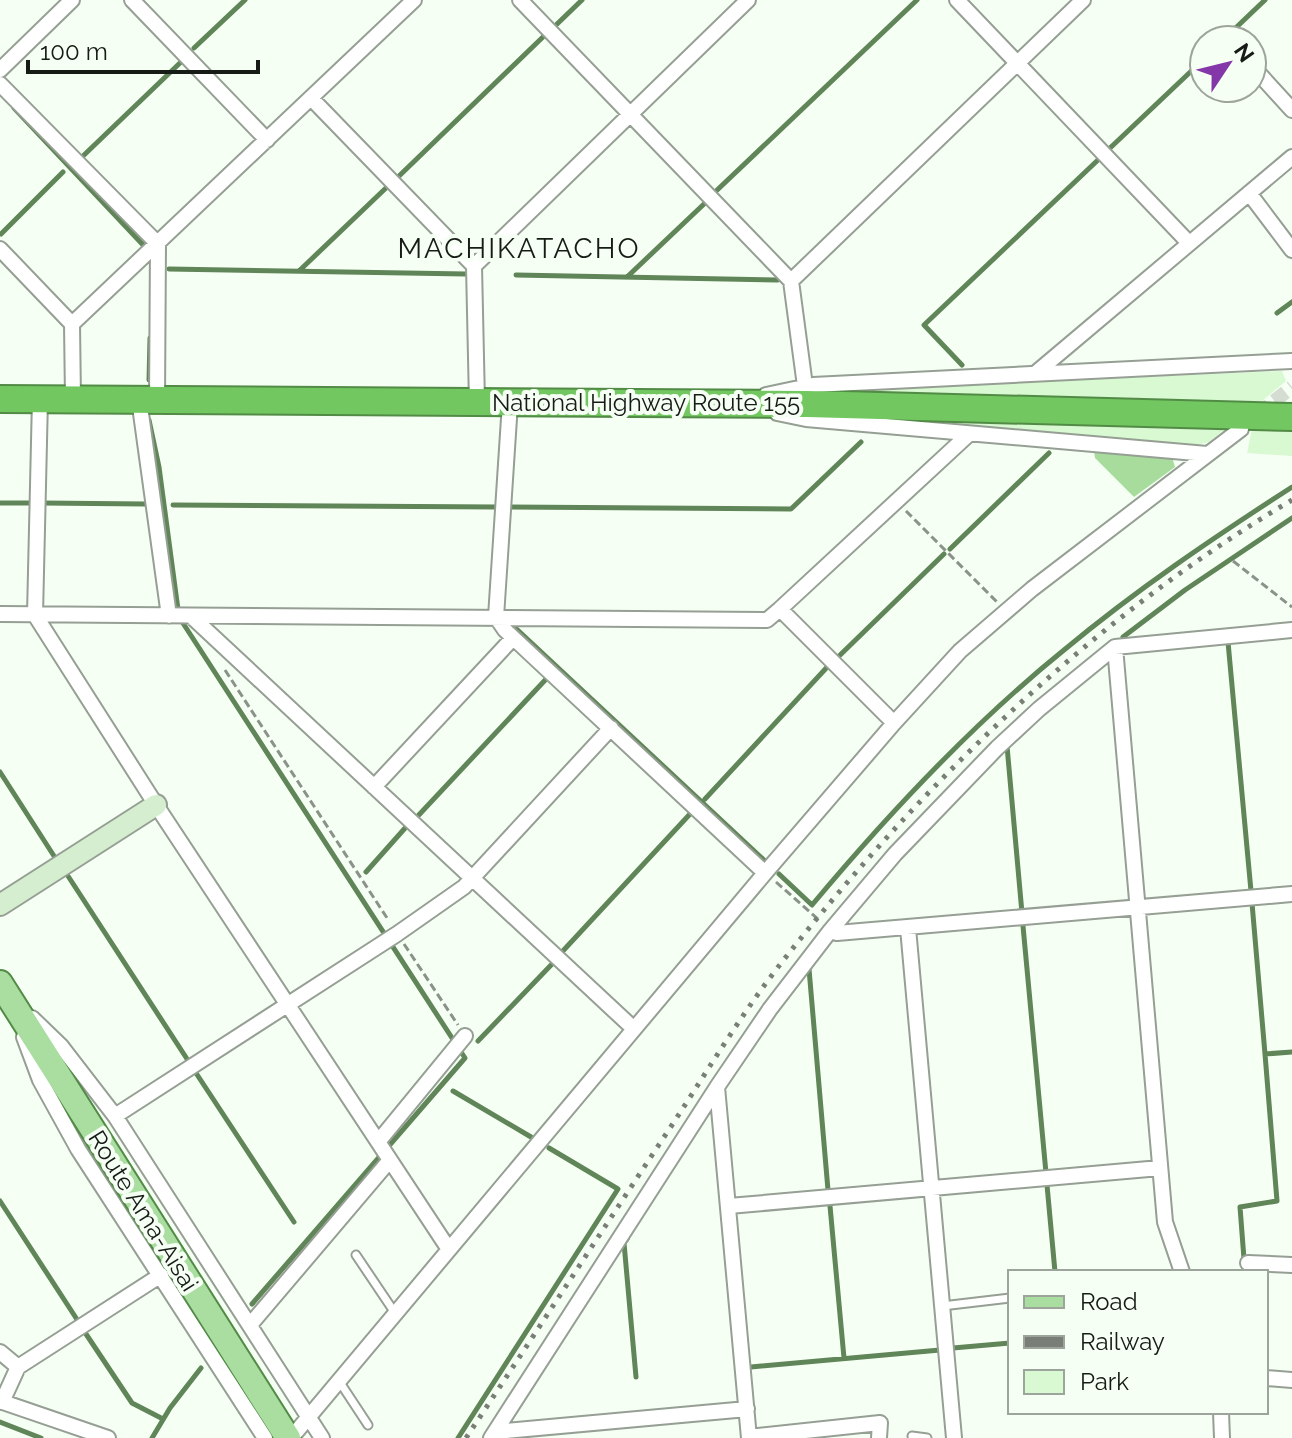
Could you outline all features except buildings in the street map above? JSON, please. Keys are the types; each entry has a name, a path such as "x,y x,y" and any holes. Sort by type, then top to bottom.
{"highway":[{"name":"National Highway Route 155","path":"0,399 724,404 1292,417"}],"main road":[{"name":"Route Ama-Aisai","path":"4,989 290,1438"}],"street":[{"path":"0,70 72,0"},
{"path":"132,0 267,140"},
{"path":"72,324 414,0"},
{"path":"520,0 791,281 805,386"},
{"path":"474,266 748,0"},
{"path":"957,0 1189,243"},
{"path":"791,281 1083,0"},
{"path":"0,84 158,244 160,251 148,399 170,616"},
{"path":"1268,84 1292,110"},
{"path":"311,98 474,266 477,403"},
{"path":"1037,372 1292,157"},
{"path":"1249,193 1292,250"},
{"path":"0,249 72,324 73,399"},
{"path":"724,404 805,386 1292,361"},
{"path":"40,399 35,615 156,805 448,1248"},
{"path":"510,403 496,617 513,638 765,873"},
{"path":"724,404 806,419 1207,454"},
{"path":"290,1438 765,873 960,651 1006,611 1241,429"},
{"path":"0,614 767,620 969,434"},
{"path":"780,609 894,723"},
{"path":"191,616 634,1029"},
{"path":"493,1435 770,1009 895,854 997,748 1115,647 1292,630"},
{"path":"374,787 513,638"},
{"path":"1115,647 1165,1222 1181,1270"},
{"path":"115,1116 397,934 473,879 611,728"},
{"path":"0,905 156,805"},
{"path":"830,931 908,928 1292,894"},
{"path":"908,928 954,1438"},
{"path":"4,989 61,1046 115,1116 322,1438"},
{"path":"4,989 40,1080 78,1149 265,1438"},
{"path":"250,1325 384,1150 460,1042"},
{"path":"717,1087 749,1438 880,1423 879,1438"},
{"path":"729,1206 1160,1168"},
{"path":"1248,1263 1292,1265"},
{"path":"108,1438 1,1401 18,1367 161,1275"},
{"path":"0,1352 18,1367"},
{"path":"1268,1378 1292,1380"},
{"path":"493,1435 747,1409"},
{"path":"1221,1414 1222,1438"}],"lane":[{"path":"356,1255 395,1313"},
{"path":"942,1306 1008,1298"},
{"path":"339,1381 368,1425"},
{"path":"912,1436 927,1438"}],"path":[{"path":"895,500 1006,611"},
{"path":"1233,561 1292,607"},
{"path":"224,669 397,934 460,1042"},
{"path":"765,873 830,931"}],"green space":[{"path":"1282,371 1286,381 1256,406 842,396 844,390"},
{"path":"867,418 1225,429 1209,442 1193,446 865,421"},
{"path":"1252,429 1292,430 1292,456 1247,453"},
{"path":"1094,451 1172,457 1175,467 1134,497 1095,458"}],"waterway":[{"path":"194,48 245,0"},
{"path":"555,26 582,0"},
{"path":"714,193 917,0"},
{"path":"1240,24 1265,0"},
{"path":"397,178 545,35"},
{"path":"83,156 182,61"},
{"path":"1109,149 1188,74"},
{"path":"14,108 145,247"},
{"path":"962,365 924,325 1099,159"},
{"path":"1,234 63,172"},
{"path":"299,271 387,187"},
{"path":"627,277 704,204"},
{"path":"169,269 466,274"},
{"path":"516,275 778,280"},
{"path":"1277,313 1292,302"},
{"path":"149,380 150,338"},
{"path":"149,420 159,467 179,617 465,1058 252,1304"},
{"path":"510,507 791,509 861,442"},
{"path":"950,549 1049,453"},
{"path":"779,874 812,905 932,771 1030,679 1147,586 1292,487"},
{"path":"0,503 30,503"},
{"path":"42,503 145,504"},
{"path":"173,505 497,507"},
{"path":"1123,637 1185,590 1292,518"},
{"path":"836,659 944,554"},
{"path":"509,622 766,862"},
{"path":"1228,642 1251,891"},
{"path":"705,799 830,664"},
{"path":"416,818 548,677"},
{"path":"1007,746 1022,913"},
{"path":"0,772 54,856"},
{"path":"561,953 690,814"},
{"path":"366,872 406,827"},
{"path":"68,876 189,1062"},
{"path":"1252,903 1265,1054"},
{"path":"1023,926 1046,1173"},
{"path":"478,1041 553,963"},
{"path":"809,969 828,1190"},
{"path":"1245,1270 1240,1207 1277,1201 1265,1054 1292,1052"},
{"path":"196,1073 294,1222"},
{"path":"453,1091 531,1137"},
{"path":"458,1438 618,1189 549,1148"},
{"path":"1047,1185 1055,1270"},
{"path":"0,1201 78,1321"},
{"path":"830,1206 844,1358"},
{"path":"627,1239 624,1243 636,1377"},
{"path":"86,1334 132,1403 163,1419"},
{"path":"953,1348 1008,1343"},
{"path":"751,1367 940,1350"},
{"path":"152,1438 170,1408 201,1368"},
{"path":"0,1422 41,1438"}],"tunnel":[{"path":"1258,414 1292,387"}],"railway":[{"path":"466,1438 753,1001 837,895 894,830 1016,707 1081,650 1148,596 1292,500"}],"district":[{"name":"MACHIKATACHO","path":"519,248"}]}
